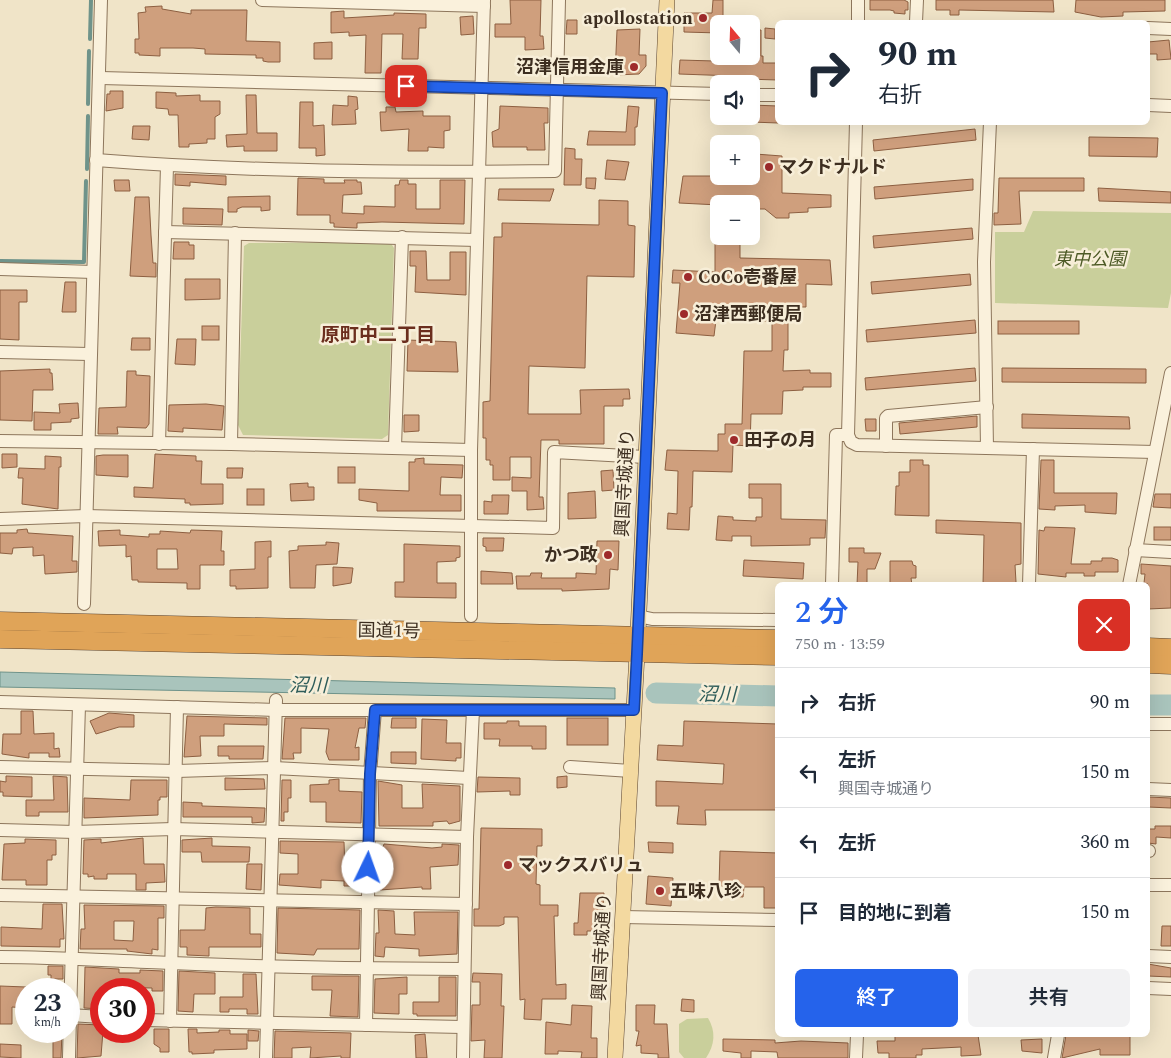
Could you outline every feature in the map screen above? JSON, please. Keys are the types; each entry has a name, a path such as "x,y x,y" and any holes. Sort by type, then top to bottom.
{"highway":[{"name":"国道1号","path":"0,622 775,639"},
{"name":"国道1号","path":"0,639 775,656"},
{"path":"1150,647 1171,648"},
{"path":"1150,664 1171,665"}],"main road":[{"name":"興国寺城通り","path":"615,1058 637,654 667,0"}],"street":[{"path":"84,604 89,442 89,354 100,78 101,0"},
{"path":"262,0 484,3 481,172 477,240 471,450 471,616"},
{"path":"96,160 167,166 481,172 555,171 558,0"},
{"path":"858,0 858,20"},
{"path":"916,20 917,0"},
{"path":"1150,28 1171,29"},
{"path":"100,78 710,94"},
{"path":"760,95 775,95"},
{"path":"1150,105 1171,106"},
{"path":"856,125 848,435 851,442 857,445 886,446 1155,452"},
{"path":"987,448 984,262 990,125"},
{"path":"160,444 167,166"},
{"path":"165,232 477,240"},
{"path":"231,444 235,234"},
{"path":"395,447 402,237"},
{"path":"0,269 93,272"},
{"path":"0,352 89,354"},
{"path":"1129,582 1171,373"},
{"path":"886,446 886,418 888,416 987,407"},
{"path":"832,582 836,435 848,435"},
{"path":"0,442 231,444 471,450"},
{"path":"1029,582 1033,449"},
{"path":"0,519 86,516 553,528 554,452 645,457"},
{"path":"1136,550 1171,552"},
{"path":"638,616 652,619 775,620"},
{"path":"0,702 177,707 276,705 375,710 634,710"},
{"path":"71,978 75,832 79,769 79,705"},
{"path":"266,1058 269,899 276,705"},
{"path":"170,1021 177,707"},
{"path":"366,1026 366,902 370,835 370,774 375,710"},
{"path":"463,1058 463,969 472,710"},
{"path":"1150,724 1171,724"},
{"path":"0,767 176,771 274,768 469,778"},
{"path":"570,767 630,771"},
{"path":"1150,789 1171,790"},
{"path":"0,830 75,832 173,829 467,837"},
{"path":"1150,885 1171,885"},
{"path":"0,894 466,904"},
{"path":"623,916 775,920"},
{"path":"1150,956 1171,956"},
{"path":"0,957 72,957 171,963 367,969 463,969"},
{"path":"1150,988 1171,989"},
{"path":"155,1020 462,1027"},
{"path":"856,1058 857,1037"},
{"path":"1054,1058 1058,1037"},
{"path":"69,1043 69,1058"}],"green space":[{"name":"東中公園","path":"1033,211 1171,213 1171,293 1168,308 995,303 995,232 1024,232"},
{"path":"390,242 394,248 388,435 382,439 243,435 238,425 244,246 249,243"},
{"path":"708,1018 713,1033 713,1043 706,1058 684,1058 679,1052 679,1024 687,1019"}],"water":[{"path":"0,672 615,688 615,699 0,687"}],"building":[{"path":"510,0 541,0 540,36 543,36 544,49 525,50 525,37 495,37 495,24 511,24"},
{"name":"apollostation","path":"713,0 723,0 723,15 710,15 710,33 684,32 684,13 712,13"},
{"path":"870,0 904,0 908,2 908,10 905,10 905,14 894,13 894,11 890,10 870,10"},
{"path":"936,0 1053,0 1054,12 959,10 959,15 950,15 950,10 936,10"},
{"path":"1076,0 1165,0 1165,11 1123,12 1123,16 1101,17 1075,12"},
{"path":"162,6 162,9 191,14 191,10 247,10 246,41 280,42 280,62 263,61 263,58 256,58 256,55 205,54 205,49 193,48 160,48 160,56 139,55 139,53 135,53 135,39 139,39 138,13 146,12 145,7"},
{"path":"344,11 344,18 394,15 394,13 426,14 426,28 419,28 418,59 402,59 403,34 382,34 381,73 365,73 366,35 349,36 349,32 331,33 331,12"},
{"path":"473,16 474,34 461,35 460,17"},
{"path":"567,20 577,20 577,34 566,34"},
{"path":"765,28 775,29 775,39 765,38"},
{"path":"640,29 639,55 646,55 646,66 639,74 615,75 617,30"},
{"path":"761,30 761,56 763,56 763,63 775,63 775,80 760,79 760,75 679,74 680,60 710,61 710,65 760,65"},
{"path":"1169,40 1171,59 1157,60 1157,54 1150,54 1150,42"},
{"path":"332,42 332,59 314,59 314,43"},
{"path":"110,91 123,91 123,108 106,111 107,94 110,94"},
{"path":"156,92 176,93 176,96 200,95 200,101 220,101 220,114 215,117 215,139 207,139 207,143 189,144 189,147 179,147 178,115 169,115 168,109 156,108"},
{"path":"246,95 256,95 257,133 277,133 277,151 244,151 244,146 227,147 226,135 247,134"},
{"path":"348,96 357,97 358,109 355,110 356,124 332,125 333,105 348,106"},
{"path":"300,102 313,102 313,126 324,125 325,155 316,156 316,148 299,148"},
{"path":"760,105 775,106 775,123 760,122"},
{"path":"500,106 548,108 548,123 544,123 545,150 527,150 527,147 493,147 492,132 499,129"},
{"path":"628,106 639,107 637,127 635,127 635,145 587,145 589,131 626,132"},
{"path":"386,107 395,107 396,112 423,111 423,116 450,116 450,130 444,131 444,148 428,147 428,151 408,151 409,129 381,131 380,112 386,112"},
{"path":"133,126 150,126 149,140 132,139"},
{"path":"975,129 976,140 874,151 873,140"},
{"path":"1089,137 1158,138 1157,157 1089,156"},
{"path":"565,148 575,149 575,159 582,159 581,185 564,185"},
{"path":"760,154 782,156 782,193 831,195 831,207 808,208 808,212 789,213 789,218 776,218 765,209 760,209 760,195 710,195 710,205 679,203 683,176 710,176 710,185 760,185"},
{"path":"607,160 629,162 625,180 605,179"},
{"path":"175,174 226,176 226,185 190,182 190,186 175,185"},
{"path":"298,178 324,179 324,183 345,183 344,180 357,180 357,182 361,182 362,194 343,195 342,213 364,214 364,206 395,207 395,185 399,185 400,180 408,180 408,184 416,184 416,209 440,209 440,180 465,180 464,224 382,222 357,223 357,228 334,227 334,223 330,223 330,215 297,215"},
{"path":"586,178 596,178 595,189 586,188"},
{"path":"999,178 1084,178 1084,191 1019,191 1021,224 994,225 994,213 998,213"},
{"path":"973,179 973,190 875,199 874,187"},
{"path":"114,180 129,180 130,191 115,191"},
{"path":"1098,188 1171,192 1171,203 1099,201"},
{"path":"499,189 554,189 550,201 498,200"},
{"path":"270,196 270,210 261,211 261,207 242,207 237,209 237,212 228,212 228,197"},
{"path":"135,197 149,197 153,263 156,263 156,277 130,276"},
{"path":"599,200 628,201 628,225 635,226 634,277 587,276 585,368 529,366 528,414 581,414 580,390 629,389 630,399 623,399 623,406 604,406 604,444 559,444 559,440 541,440 539,497 543,497 544,509 527,510 527,491 512,491 512,477 531,478 531,457 510,457 510,480 493,480 493,465 490,465 490,460 486,460 486,438 483,438 483,402 490,401 494,237 502,237 502,223 599,225"},
{"path":"183,208 223,209 222,225 183,224"},
{"path":"972,228 973,239 874,248 873,236"},
{"path":"174,242 189,242 189,245 194,245 194,259 173,259"},
{"path":"715,245 740,245 740,258 830,260 832,285 806,284 806,307 788,307 788,350 784,350 783,371 810,370 810,373 831,373 831,387 803,387 803,390 783,391 782,414 751,414 750,446 733,445 732,472 693,471 689,530 667,529 668,513 677,514 678,471 665,470 667,450 718,451 718,434 725,434 725,424 742,424 744,351 772,351 772,321 716,320 714,336 676,333 680,283 672,283 673,270 715,272"},
{"path":"410,251 426,251 427,280 450,280 450,252 466,252 466,295 415,292 416,266 410,266"},
{"path":"970,274 971,285 872,294 871,282"},
{"path":"185,279 220,279 220,299 185,300"},
{"path":"65,282 76,282 76,312 62,312"},
{"path":"0,290 27,290 27,302 19,302 19,340 0,339"},
{"path":"975,320 976,333 867,342 866,330"},
{"path":"998,321 1079,321 1079,334 998,334"},
{"path":"202,326 219,326 219,340 202,340"},
{"path":"132,338 150,338 150,350 131,350"},
{"path":"177,339 196,339 195,365 175,364"},
{"path":"408,340 456,342 458,372 407,371"},
{"path":"975,368 976,381 866,390 865,378"},
{"path":"1002,368 1146,369 1146,383 1002,382"},
{"path":"50,369 53,390 33,390 32,421 0,420 0,371"},
{"path":"127,371 136,371 136,375 150,376 149,424 146,428 117,427 118,434 98,434 99,408 126,407"},
{"path":"78,403 79,418 71,419 71,422 51,423 51,430 34,430 34,412 60,413 59,404"},
{"path":"206,404 224,406 222,430 183,428 183,432 168,431 169,405"},
{"path":"1022,414 1129,417 1130,429 1022,428"},
{"path":"404,415 419,415 419,431 404,432"},
{"path":"977,416 977,427 900,434 899,423"},
{"path":"865,419 876,419 876,431 866,431"},
{"path":"2,454 17,454 17,467 2,468"},
{"path":"155,454 196,456 196,461 202,461 201,484 223,484 223,504 190,505 190,503 185,503 185,499 134,497 134,487 153,488"},
{"path":"128,455 128,477 96,475 96,456"},
{"path":"45,456 61,457 58,509 22,504 23,478 18,478 19,468 45,469"},
{"path":"424,458 424,464 463,465 462,478 441,477 440,495 461,495 461,511 377,511 377,503 359,500 359,489 409,491 409,462 415,462 415,459"},
{"path":"910,460 923,460 923,465 929,465 929,516 895,515 896,486 899,486 899,472 910,472"},
{"path":"1041,460 1054,460 1054,493 1117,493 1116,514 1085,512 1085,505 1055,506 1055,510 1039,509"},
{"path":"338,467 355,467 355,483 338,483"},
{"path":"227,468 243,468 242,478 227,478"},
{"path":"613,470 614,490 602,491 601,471"},
{"path":"308,483 308,487 314,487 314,500 291,501 290,484"},
{"path":"749,484 781,484 781,519 826,520 825,538 810,538 810,545 751,546 751,536 732,536 732,541 716,540 718,516 733,517 733,520 756,521 756,517 762,517 762,498 749,498"},
{"path":"247,489 264,489 264,505 247,505"},
{"path":"595,491 596,518 568,519 568,493"},
{"path":"1155,494 1171,494 1171,508 1153,507"},
{"path":"492,495 509,495 508,514 484,514 484,501 492,502"},
{"path":"936,520 1021,523 1021,564 1015,565 1016,582 983,582 984,535 936,533"},
{"path":"1045,527 1075,528 1071,564 1091,564 1091,561 1102,561 1102,558 1112,558 1118,560 1118,572 1095,572 1095,576 1084,576 1084,573 1066,573 1066,577 1038,574 1039,530 1044,531"},
{"path":"1154,527 1171,527 1171,540 1154,540"},
{"path":"27,529 28,533 73,536 72,561 77,561 77,572 45,574 44,555 33,556 33,547 13,548 12,554 0,553 0,533 17,533 17,530"},
{"path":"120,530 120,535 149,537 149,534 160,534 160,531 190,533 191,530 222,531 221,551 224,551 224,565 200,565 200,589 187,589 187,583 138,582 138,580 132,580 131,556 126,557 126,545 99,546 98,531","holes":["157,549 177,549 178,569 157,569"]},
{"path":"483,538 504,538 503,551 486,551 486,547 483,546"},
{"path":"271,541 271,557 268,557 268,588 236,589 236,586 230,586 230,570 255,569 255,542"},
{"path":"597,541 619,541 618,570 610,569 609,589 562,591 562,589 517,589 516,576 530,576 531,573 542,573 541,578 576,578 576,573 596,574"},
{"path":"326,542 339,543 337,564 316,565 315,588 290,588 289,551 298,550 298,546 326,545"},
{"path":"404,544 460,546 460,557 456,558 456,561 437,562 437,583 456,583 456,598 395,597 395,582 404,582"},
{"path":"849,548 864,548 864,553 881,553 875,569 867,569 867,582 857,582 858,562 849,562"},
{"path":"744,560 804,563 803,579 743,576"},
{"path":"890,561 912,561 913,565 916,566 916,578 911,578 912,582 890,582"},
{"path":"1141,564 1171,566 1171,608 1150,609 1150,582 1144,582 1145,574 1141,574"},
{"path":"333,567 353,568 351,583 333,586"},
{"path":"481,571 512,573 513,584 481,584"},
{"path":"21,711 33,711 34,734 54,733 54,749 59,748 60,757 49,757 49,753 29,753 29,758 2,754 3,734 21,734"},
{"path":"109,713 134,715 134,727 119,727 96,734 90,721"},
{"path":"187,716 267,718 267,725 224,724 224,736 200,736 201,756 184,757"},
{"path":"285,718 366,718 365,728 359,728 355,748 359,747 359,760 329,760 326,752 329,729 301,728 301,753 293,753 294,759 282,759"},
{"path":"392,718 416,718 416,728 391,728"},
{"path":"567,718 608,718 608,745 567,745"},
{"path":"422,719 447,720 446,743 461,743 461,758 456,758 456,761 421,759"},
{"path":"507,721 519,721 519,726 546,726 546,749 532,749 532,746 499,746 500,739 484,739 484,723 507,723"},
{"path":"684,721 775,724 775,810 705,810 706,825 677,824 679,806 656,806 656,781 723,784 724,764 657,760 658,745 683,746"},
{"path":"218,746 264,746 263,759 229,759 229,756 218,756"},
{"path":"391,752 416,752 416,764 391,763"},
{"path":"6,776 32,777 32,797 3,796 3,792 0,792 0,781 6,782"},
{"path":"53,776 67,777 68,812 39,812 39,816 26,816 26,800 54,800"},
{"path":"567,776 567,787 557,788 557,777"},
{"path":"478,777 520,778 520,795 510,795 510,791 477,792"},
{"path":"225,778 264,779 265,789 225,790"},
{"path":"339,779 339,791 362,792 361,823 326,822 326,802 310,802 310,785 329,784 329,780"},
{"path":"131,780 167,780 167,797 160,797 160,800 158,800 158,815 84,818 84,798 130,800"},
{"path":"282,780 291,780 291,798 288,798 288,812 284,812 284,821 281,821"},
{"path":"378,781 402,785 402,808 423,808 422,784 460,786 460,821 449,824 447,821 433,822 433,826 379,826"},
{"path":"1150,797 1171,798 1171,808 1150,807"},
{"path":"183,802 202,803 202,806 265,808 264,822 252,823 252,817 183,817"},
{"path":"1155,826 1171,826 1171,838 1156,837 1156,844 1150,843 1150,829 1155,829"},
{"path":"481,828 542,829 542,846 537,846 536,884 540,885 540,905 558,905 558,916 554,916 556,985 566,984 566,999 542,999 541,1020 524,1019 525,999 520,1000 518,917 504,917 504,924 499,926 474,926 474,909 479,909"},
{"path":"143,838 144,864 164,864 165,882 146,883 146,890 136,890 136,874 107,874 107,879 94,879 94,876 88,877 88,874 83,874 84,840 101,839 101,843"},
{"path":"212,838 212,846 250,847 249,862 202,862 201,852 182,852 182,840"},
{"path":"25,839 56,840 56,855 52,855 52,860 47,860 47,885 26,885 26,880 2,880 4,844 25,843"},
{"path":"280,841 344,842 345,871 360,871 360,883 357,883 357,886 344,886 344,881 321,880 321,888 279,885 280,874 298,874 298,854 280,853"},
{"path":"648,842 673,843 673,853 649,852"},
{"path":"384,844 432,848 442,847 442,844 459,845 458,865 430,867 431,889 422,889 422,887 380,890 380,884 377,884 377,846 383,847"},
{"path":"720,851 775,853 775,908 764,908 764,887 744,887 743,897 729,896 729,886 719,886"},
{"path":"247,864 262,864 261,890 246,889"},
{"name":"五味八珍","path":"648,876 673,878 671,906 646,904"},
{"path":"580,893 604,893 602,919 595,919 595,931 587,931 587,935 574,935 574,923 578,923"},
{"path":"43,904 62,904 64,939 60,939 60,947 1,946 1,927 42,929"},
{"path":"84,905 164,906 164,918 158,918 158,950 152,949 152,954 127,951 127,949 80,949 81,929 85,929","holes":["114,921 134,921 133,941 114,940"]},
{"path":"206,908 250,908 250,934 261,934 261,947 209,947 209,956 187,955 187,947 180,947 180,930 205,930"},
{"path":"278,908 360,910 359,949 317,949 314,955 277,953"},
{"path":"378,910 394,911 395,934 415,935 414,912 458,912 457,954 419,956 419,949 385,947 384,957 375,956 376,933 379,933"},
{"path":"1162,926 1171,926 1171,946 1161,946"},
{"path":"1150,964 1171,968 1171,977 1150,976"},
{"path":"48,966 63,966 63,978 51,978 51,975 48,975"},
{"path":"85,967 119,969 119,973 140,973 140,970 163,971 163,991 155,991 155,978 90,978 90,1008 84,1008"},
{"path":"179,971 215,973 215,994 194,994 193,1012 178,1011"},
{"path":"473,973 502,974 501,1006 504,1006 502,1058 484,1058 485,1040 471,1041 472,1005 480,1005 480,982 472,982"},
{"path":"243,974 256,974 258,1014 247,1014 247,1009 229,1009 229,1012 220,1012 220,997 243,997"},
{"path":"312,976 359,976 358,1017 330,1016 332,990 312,990"},
{"path":"407,977 407,994 399,994 399,1014 374,1013 375,979"},
{"path":"439,977 456,977 456,1016 417,1016 417,1014 413,1014 413,1002 439,1002"},
{"path":"0,986 15,987 15,1007 12,1007 12,1024 0,1024"},
{"path":"682,999 694,1000 694,1012 681,1011"},
{"path":"572,1005 592,1006 591,1038 597,1038 597,1058 581,1058 582,1052 558,1051 558,1054 545,1054 546,1022 571,1025"},
{"path":"636,1005 655,1005 654,1024 667,1024 669,1058 658,1058 658,1054 641,1053 641,1045 636,1046 639,1031 636,1031"},
{"path":"80,1024 90,1025 90,1043 102,1043 101,1056 77,1058 77,1043 80,1043"},
{"path":"155,1029 169,1029 169,1052 160,1052 160,1048 154,1044"},
{"path":"188,1029 197,1029 197,1033 230,1030 230,1034 247,1034 247,1049 214,1050 214,1053 192,1054 192,1052 189,1052"},
{"path":"248,1030 259,1031 258,1041 248,1041"},
{"path":"275,1031 351,1033 350,1058 341,1058 341,1056 310,1058 311,1047 292,1048 292,1058 274,1058"},
{"path":"425,1034 427,1058 416,1058 415,1035"},
{"path":"895,1037 978,1037 981,1055 961,1056 961,1047 922,1049 922,1055 916,1055 916,1058 889,1058 889,1053 878,1053 877,1041 895,1041"},
{"path":"1066,1037 1130,1037 1130,1055 1100,1055 1100,1049 1062,1058"},
{"path":"723,1039 775,1040 775,1043 801,1041 848,1043 848,1058 778,1058 777,1052 751,1051 751,1058 741,1058 741,1053 723,1051"},
{"path":"1042,1039 1042,1053 1022,1051 1021,1040"},
{"path":"53,1043 62,1043 61,1058 53,1058"},
{"path":"0,1044 21,1045 21,1058 0,1057"}],"waterway":[{"path":"90,39 91,0"},
{"path":"88,104 89,51"},
{"path":"87,169 88,116"},
{"path":"0,261 84,262 86,181"},
{"name":"沼川","path":"656,693 775,696"},
{"name":"沼川","path":"1150,705 1171,705"}],"place":[{"name":"apollostation","path":"703,18"},
{"name":"沼津信用金庫","path":"634,67"},
{"name":"マクドナルド","path":"769,167"},
{"name":"CoCo壱番屋","path":"688,277"},
{"name":"沼津西郵便局","path":"684,314"},
{"name":"田子の月","path":"734,440"},
{"name":"かつ政","path":"608,555"},
{"name":"マックスバリュ","path":"508,865"},
{"name":"五味八珍","path":"660,891"}],"district":[{"name":"原町中二丁目","path":"378,335"}],"route":[{"path":"368,868 370,774 375,710 634,710 637,654 662,93 406,86"}]}
